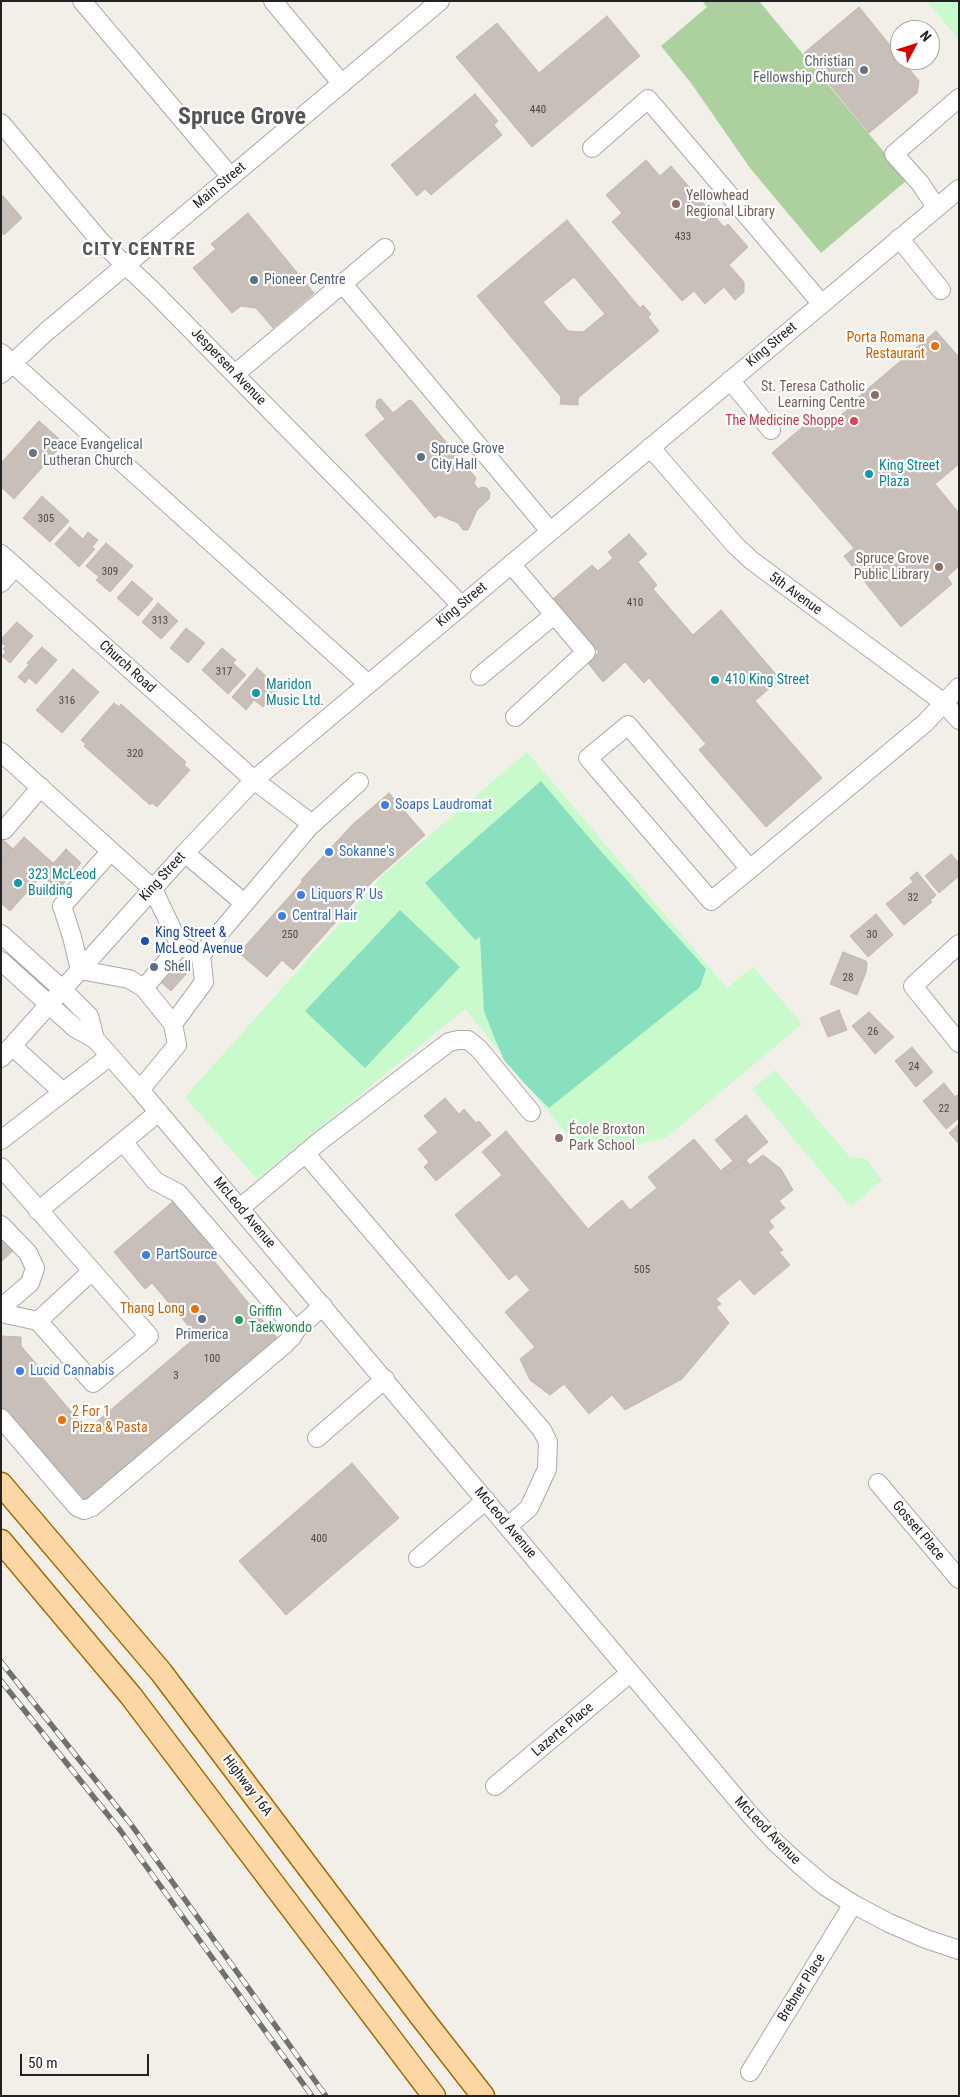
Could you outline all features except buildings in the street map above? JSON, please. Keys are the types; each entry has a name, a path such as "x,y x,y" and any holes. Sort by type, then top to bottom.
{"main road":[{"name":"Highway 16A","path":"1,1484 160,1672 483,2096"},
{"path":"1,1541 131,1696 434,2096"}],"street":[{"path":"82,1 231,177"},
{"path":"273,1 342,84"},
{"name":"Main Street","path":"5,363 126,266 440,1"},
{"path":"936,207 920,183 894,154 959,98"},
{"path":"592,148 648,99 821,303"},
{"name":"Jespersen Avenue","path":"1,123 101,242 152,290 461,605"},
{"name":"King Street","path":"7,1052 185,852 254,780 959,189"},
{"path":"899,238 942,290"},
{"path":"235,374 385,248"},
{"path":"342,283 550,531"},
{"path":"5,363 368,683"},
{"path":"730,380 771,430"},
{"name":"5th Avenue","path":"650,447 735,545 751,560 944,703 959,720"},
{"name":"Church Road","path":"1,554 254,780 312,824"},
{"path":"511,564 586,652 515,717"},
{"path":"1,583 15,567"},
{"path":"480,676 554,615"},
{"path":"750,869 628,725 588,758 710,901 750,869 925,722 959,687"},
{"path":"1,752 153,889 180,946 201,955"},
{"path":"173,1024 204,982 201,955 312,824 359,782"},
{"path":"4,830 41,787"},
{"path":"111,851 62,906 80,970 129,979 144,988 173,1024 177,1045 140,1090"},
{"path":"185,852 244,904"},
{"name":"McLeod Avenue","path":"1,934 89,1016 95,1040"},
{"path":"959,944 913,986 959,1043"},
{"path":"144,988 180,946"},
{"name":"McLeod Avenue","path":"1,961 75,1028 95,1040 140,1090 385,1379 630,1673 775,1842 800,1866 853,1904 889,1924 959,1950"},
{"path":"240,1208 306,1153 441,1047 458,1040 468,1040 479,1049 531,1112"},
{"path":"7,1052 63,1092"},
{"path":"1,1140 110,1056"},
{"path":"38,1211 124,1143 159,1112"},
{"path":"124,1143 155,1181 178,1193 296,1330"},
{"path":"306,1153 542,1430 548,1442 547,1469 529,1508 508,1526"},
{"path":"1,1167 148,1336 93,1383 38,1321 1,1313"},
{"path":"1,1225 28,1253 35,1268 30,1283 1,1308"},
{"path":"38,1321 92,1271"},
{"path":"1,1418 77,1507 84,1510 92,1507 278,1350 292,1337 296,1330 323,1306"},
{"path":"317,1438 385,1379"},
{"name":"Gosset Place","path":"878,1483 959,1579"},
{"path":"418,1558 486,1500"},
{"name":"Lazerte Place","path":"495,1786 630,1673"},
{"name":"Brebner Place","path":"750,2072 853,1904"}],"green space":[{"path":"702,1 759,1 907,180 821,253 750,168 691,83 661,46 707,7"},
{"path":"927,1 959,1 959,40"},
{"path":"527,752 727,988 753,967 802,1024 667,1137 615,1151 568,1136 465,1009 257,1179 185,1097 382,876"},
{"path":"541,781 706,969 700,987 549,1108 504,1060 495,1039 484,1011 480,937 475,940 425,883"},
{"path":"400,910 460,967 365,1068 305,1011"},
{"path":"775,1070 850,1157 866,1159 882,1180 851,1207 752,1089"}],"railway":[{"path":"1,1662 130,1823 326,2096"},
{"path":"1,1681 120,1830 312,2096"}],"place":[{"name":"Christian Fellowship Church","path":"864,70"},
{"name":"Yellowhead Regional Library","path":"676,204"},
{"name":"Pioneer Centre","path":"254,280"},
{"name":"Porta Romana Restaurant","path":"935,346"},
{"name":"St. Teresa Catholic Learning Centre","path":"875,395"},
{"name":"The Medicine Shoppe","path":"854,421"},
{"name":"Peace Evangelical Lutheran Church","path":"33,453"},
{"name":"Spruce Grove City Hall","path":"421,457"},
{"name":"King Street Plaza","path":"869,474"},
{"name":"Spruce Grove Public Library","path":"939,567"},
{"name":"410 King Street","path":"715,680"},
{"name":"Maridon Music Ltd.","path":"256,693"},
{"name":"Soaps Laudromat","path":"385,805"},
{"name":"Sokanne's","path":"329,852"},
{"name":"323 McLeod Building","path":"18,883"},
{"name":"Liquors R’ Us","path":"301,895"},
{"name":"Central Hair","path":"282,916"},
{"name":"King Street & McLeod Avenue","path":"145,941"},
{"name":"Shell","path":"154,967"},
{"name":"École Broxton Park School","path":"559,1138"},
{"name":"PartSource","path":"146,1255"},
{"name":"Thang Long","path":"195,1309"},
{"name":"Primerica","path":"202,1319"},
{"name":"Griffin Taekwondo","path":"239,1320"},
{"name":"Lucid Cannabis","path":"20,1371"},
{"name":"2 For 1 Pizza & Pasta","path":"62,1420"}],"district":[{"name":"Spruce Grove","path":"242,118"},
{"name":"CITY CENTRE","path":"139,250"}]}
